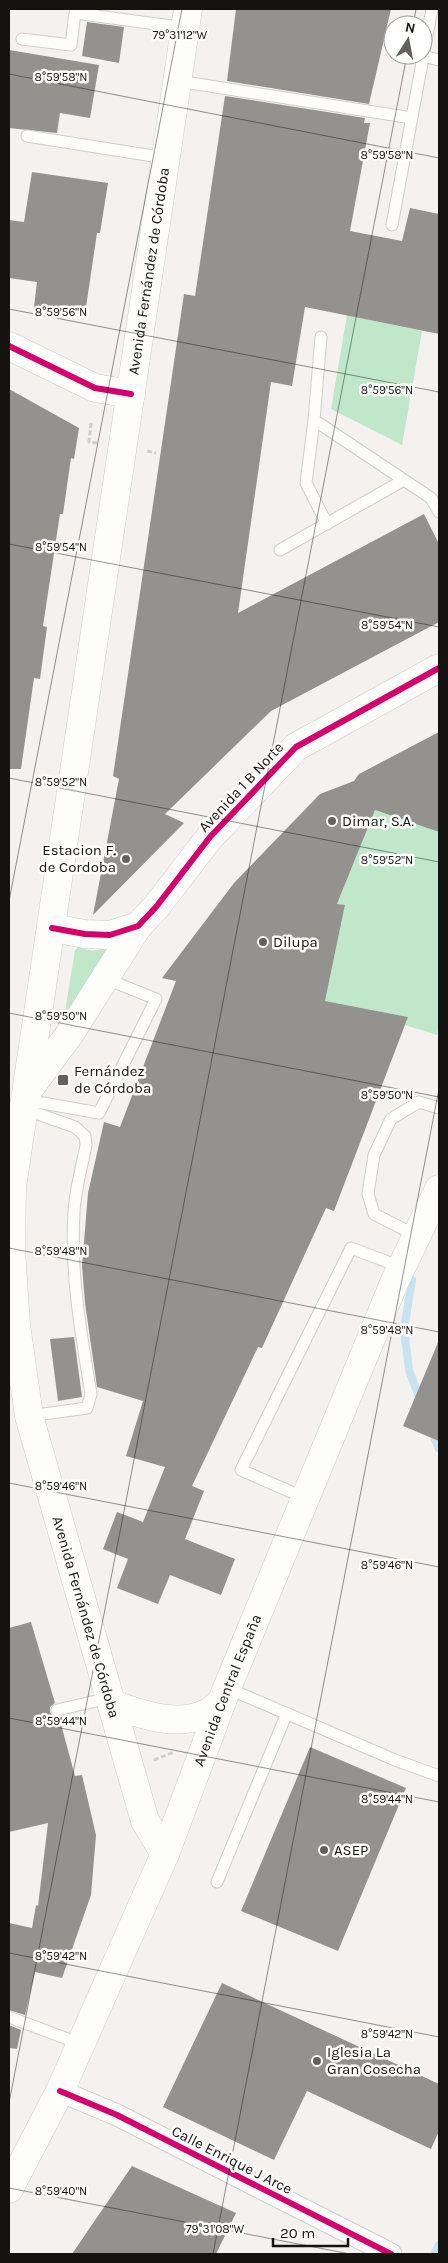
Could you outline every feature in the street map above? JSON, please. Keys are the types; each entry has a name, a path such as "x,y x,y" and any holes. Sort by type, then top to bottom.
{"main road":[{"name":"Avenida Fernández de Córdoba","path":"165,1854 145,1821 29,1416 16,1325 10,1250 12,1188 187,19"},
{"path":"9,346 95,388 131,394"},
{"name":"Avenida 1 B Norte","path":"52,928 85,934 110,935 138,926 156,907 210,838 296,747 439,668"},
{"path":"26,1100 138,926"},
{"name":"Avenida Central España","path":"9,2189 60,2091 165,1854 225,1694 305,1498 401,1267 439,1189"},
{"path":"110,1701 152,1717 186,1719 207,1713 225,1694"}],"street":[{"name":"Calle Enrique J Arce","path":"60,2091 117,2115 391,2254"}],"lane":[{"path":"22,39 71,46 76,13 187,19"},
{"path":"392,225 421,65"},
{"path":"178,81 412,118"},
{"path":"27,136 166,158"},
{"path":"321,337 314,420 306,483 327,524"},
{"path":"314,420 431,498 439,512"},
{"path":"280,550 404,480"},
{"path":"26,1100 99,1113 156,999 104,978"},
{"path":"26,1100 75,1128 85,1136 86,1145 74,1210 73,1267 77,1307 91,1394 87,1408 29,1416"},
{"path":"416,1236 374,1214 368,1194 374,1155 390,1119 419,1102 439,1108"},
{"path":"305,1498 241,1470 351,1248 401,1267"},
{"path":"225,1694 287,1713 395,1760 439,1776"},
{"path":"57,1710 110,1701"},
{"path":"217,1882 287,1713"},
{"path":"9,2017 81,2044"}],"path":[{"path":"131,1770 176,1752 184,1766 196,1769"}],"green space":[{"path":"347,315 422,331 402,445 331,409"},
{"path":"375,810 439,832 439,1023 437,1035 405,1025 408,1017 325,1001 345,906 337,904"},
{"path":"78,947 92,951 112,947 64,1018 75,950"}],"building":[{"path":"236,9 391,9 390,15 383,15 383,44 369,104 227,81"},
{"path":"87,22 124,27 119,63 82,56"},
{"path":"9,50 99,65 90,118 60,113 57,133 9,128"},
{"path":"225,96 365,118 364,123 370,123 350,231 402,241 410,208 439,214 439,334 305,307 292,386 271,382 238,613 424,514 439,544 439,622 271,711 165,814 184,823 93,915 119,779 113,776 184,294 195,296"},
{"path":"32,172 108,183 100,233 97,233 85,314 34,307 37,282 9,278 9,220 24,222"},
{"path":"9,389 79,428 74,459 71,458 63,514 60,514 43,626 47,627 40,679 34,678 21,769 9,769"},
{"path":"439,732 439,832 375,810 337,904 345,905 325,1001 408,1017 334,1211 326,1208 262,1348 258,1347 192,1486 204,1491 185,1539 235,1559 221,1595 170,1575 158,1604 117,1588 128,1559 103,1549 117,1512 143,1522 165,1467 126,1456 143,1401 97,1387 85,1303 82,1266 88,1193 104,1122 120,1127 176,981 162,978 234,883 320,794 354,781 359,774"},
{"path":"74,1337 82,1397 58,1401 50,1339"},
{"path":"439,1340 439,1441 403,1426"},
{"path":"31,1622 55,1703 50,1707 50,1712 54,1717 59,1717 75,1776 82,1775 96,1835 91,1895 62,1978 35,1972 25,2015 9,2010 9,1923 32,1928 36,1905 38,1906 48,1823 9,1832 9,1628"},
{"name":"ASEP","path":"310,1747 406,1788 338,1951 241,1911"},
{"name":"Iglesia La Gran Cosecha","path":"222,1983 439,2084 439,2131 431,2149 307,2091 274,2160 163,2107"},
{"path":"9,2025 21,2030 17,2049 9,2048"},
{"path":"132,2166 236,2213 216,2254 72,2254"}],"waterway":[{"path":"412,1280 404,1329 409,1370 420,1400"},
{"path":"431,1430 439,1449"},
{"path":"434,2254 439,2245"}],"cycle path":[{"path":"9,346 95,388 131,394"},
{"path":"52,928 85,934 110,935 138,926 156,907 210,837 296,747 439,668"},
{"path":"60,2091 117,2115 391,2254"}],"place":[{"name":"Dimar, S.A.","path":"332,821"},
{"name":"Estacion F. de Cordoba","path":"126,859"},
{"name":"Dilupa","path":"263,942"},
{"name":"Fernández de Córdoba","path":"63,1080"},
{"name":"ASEP","path":"324,1850"},
{"name":"Iglesia La Gran Cosecha","path":"317,2061"}]}
